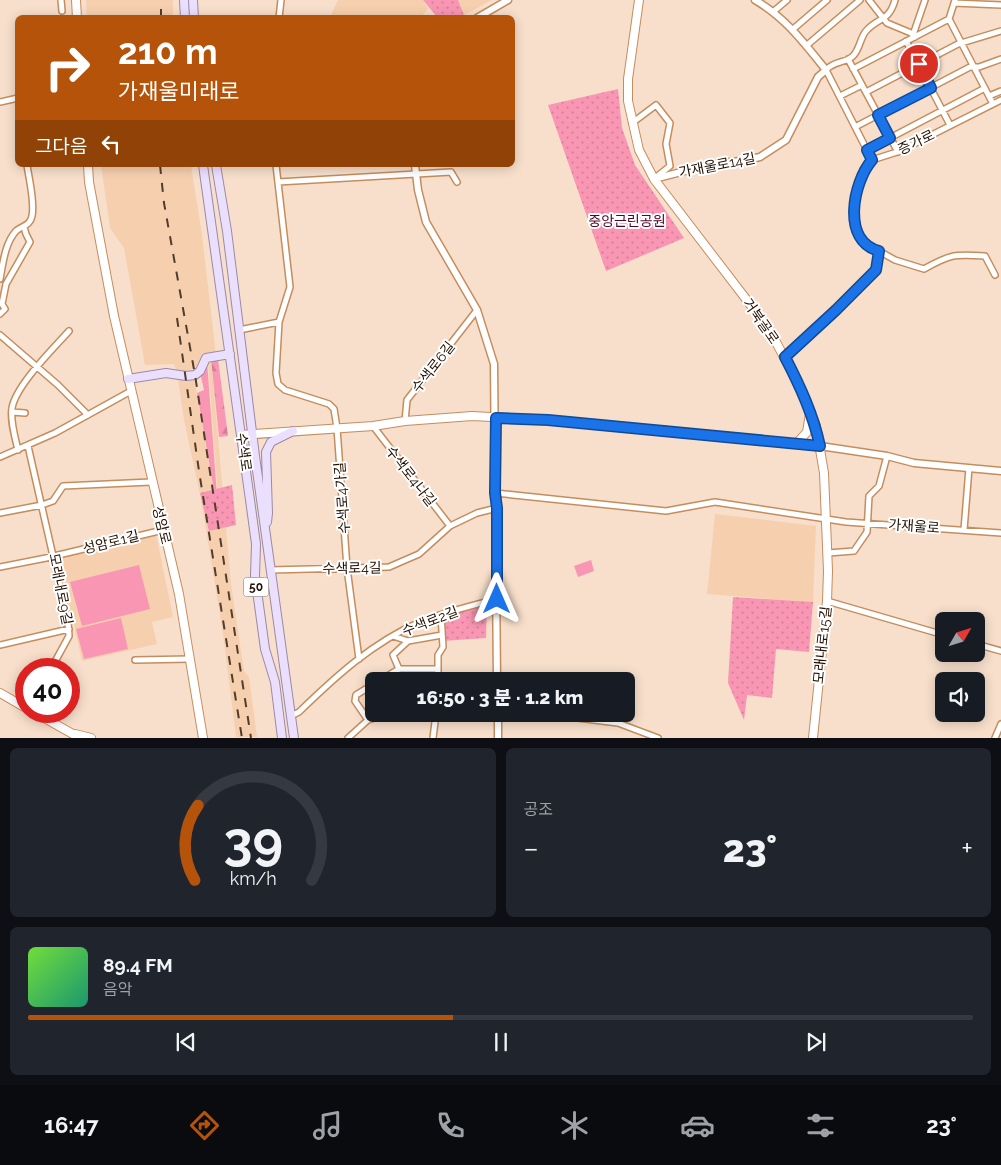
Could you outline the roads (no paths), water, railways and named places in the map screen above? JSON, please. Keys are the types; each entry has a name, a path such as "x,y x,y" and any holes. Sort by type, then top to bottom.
{"main road":[{"path":"76,0 77,15"},
{"path":"184,0 185,15"},
{"path":"193,0 194,15"},
{"name":"거북골로","path":"639,0 628,79 628,101 639,150 654,179 769,329 785,357 811,412 820,446"},
{"name":"성암로","path":"88,167 89,182 114,316 151,482 179,594 203,738"},
{"name":"수색로","path":"203,167 256,544 255,576 265,649 275,682 282,738"},
{"name":"수색로","path":"216,167 227,231 252,434 294,738"},
{"path":"128,379 166,373 186,376 195,375 200,371 206,358 230,354"},
{"path":"796,444 804,436 808,428 811,412"},
{"path":"241,435 373,426 405,421 472,416 548,420 820,446"},
{"path":"266,529 268,513 266,452 271,442 293,432"},
{"name":"모래내로15길","path":"813,738 827,601 828,553 824,473 820,446"},
{"path":"0,693 15,702"},
{"path":"52,723 80,738"},
{"path":"73,735 90,738"}],"street":[{"path":"62,0 62,11"},
{"path":"279,15 281,0"},
{"path":"482,15 508,0"},
{"path":"755,0 774,11 826,70 872,160 866,167 855,200 853,216 860,239 871,249 879,251 895,260 924,268 945,257 957,254 985,256 995,275"},
{"path":"774,11 787,0"},
{"path":"792,30 827,0"},
{"path":"806,46 860,0"},
{"path":"869,0 887,23 911,33 914,37"},
{"path":"826,70 830,65 852,57 866,31 888,15 895,0"},
{"path":"914,37 925,0"},
{"path":"854,69 949,19 955,1 1001,6"},
{"path":"949,19 992,104"},
{"path":"866,92 958,44 1001,31"},
{"path":"906,41 950,126"},
{"path":"848,59 898,152"},
{"path":"855,127 970,67 1001,59"},
{"name":"가재울로14길","path":"654,179 712,164 760,157 786,140 818,77 826,70"},
{"path":"840,96 862,85"},
{"path":"867,150 985,88"},
{"path":"989,96 1001,91"},
{"path":"0,102 15,99"},
{"name":"증가로","path":"872,160 898,152 1001,100"},
{"path":"632,123 656,105 670,124 666,144 670,166 654,179"},
{"path":"0,279 5,251 17,231 29,224 33,209 27,167"},
{"path":"276,167 290,287 279,322 276,373 278,384 284,390 329,404 334,408 337,428"},
{"path":"415,167 426,222 477,310 494,364 496,418 495,493 497,508 497,672"},
{"path":"278,182 451,172 457,182"},
{"path":"0,314 5,309 2,304 6,284 30,242 24,227"},
{"path":"785,357 876,270 879,251"},
{"path":"0,285 6,284"},
{"name":"수색로6길","path":"405,421 407,400 477,310"},
{"path":"239,330 279,322"},
{"path":"18,450 13,428 12,409 19,392 37,367 69,330"},
{"path":"0,335 58,385 88,415"},
{"path":"0,457 28,446 131,391"},
{"path":"12,412 25,413"},
{"name":"수색로4나길","path":"373,426 450,526"},
{"name":"수색로4가길","path":"337,428 348,568"},
{"name":"모래내로9길","path":"28,446 69,629 69,636 56,658"},
{"path":"820,446 887,456 914,463 1001,471"},
{"path":"828,553 854,551 866,532 869,496 880,486 887,456"},
{"path":"964,530 969,468"},
{"path":"0,513 53,501 62,486 151,482"},
{"name":"가재울로","path":"495,493 666,511 715,502 846,522 1001,533"},
{"name":"수색로4길","path":"270,570 389,567 419,554 450,526 478,513 497,508"},
{"name":"성암로1길","path":"0,567 163,530"},
{"path":"348,568 359,659"},
{"name":"수색로2길","path":"291,716 299,712 340,672 393,636 420,622 497,599"},
{"path":"827,601 935,632"},
{"path":"393,672 398,669 438,670 438,654 443,647 442,615"},
{"path":"0,645 69,629"},
{"name":"수색로2길","path":"393,636 408,642 442,635"},
{"path":"398,669 393,655 408,642"},
{"path":"985,647 1001,651"},
{"path":"135,660 190,659"},
{"path":"365,690 356,695 355,700 365,715"},
{"path":"348,738 366,722"},
{"path":"433,738 434,722"},
{"path":"498,722 498,738"},
{"path":"603,722 618,724 658,738"},
{"path":"995,738 1000,728"}],"railway":[{"path":"161,0 161,15"},
{"path":"160,167 164,203 195,375 251,738"},
{"path":"177,318 199,471 242,738"}],"park label":[{"name":"중앙근린공원","path":"627,221"}]}
